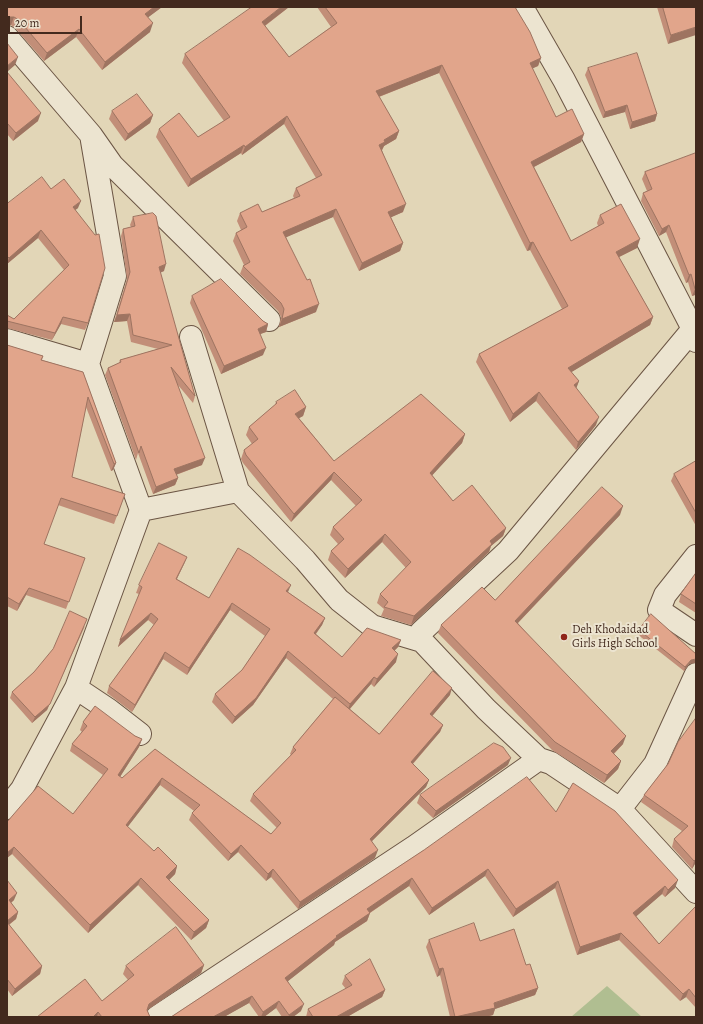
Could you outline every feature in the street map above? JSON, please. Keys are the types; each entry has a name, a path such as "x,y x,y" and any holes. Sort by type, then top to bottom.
{"street":[{"path":"422,642 421,632 508,551 694,335 564,80 522,7"},
{"path":"7,37 91,135 112,166 269,320"},
{"path":"7,808 22,789 76,688 141,510 88,364 115,276 91,135"},
{"path":"191,337 238,492 305,560 344,604 372,626 422,642 486,708 539,759 551,763 620,809 696,890"},
{"path":"7,340 88,364"},
{"path":"141,510 238,492"},
{"path":"696,556 665,596 659,610 696,635"},
{"path":"620,809 655,764 696,674"},
{"path":"76,688 109,710 140,734"},
{"path":"157,1017 414,846 539,759"}],"green space":[{"path":"607,986 642,1017 571,1017"}],"building":[{"path":"7,7 154,7 145,14 153,23 105,62 79,29 47,53 19,20 14,17 7,17"},
{"path":"252,7 281,7 262,22 289,57 337,23 325,7 515,7 530,32 541,58 530,63 556,117 572,109 584,134 531,162 571,241 604,223 600,215 621,204 640,239 616,252 653,317 568,368 579,381 574,385 599,417 578,442 539,392 513,414 479,354 568,306 533,242 530,243 442,65 376,91 399,131 384,140 385,142 379,145 406,204 388,212 403,243 362,263 336,209 283,232 307,280 310,279 319,304 282,319 284,309 281,303 243,266 250,262 236,233 247,227 240,213 258,204 262,212 300,196 296,188 322,175 287,116 245,147 244,145 191,179 159,129 179,113 198,137 230,117 185,54"},
{"path":"663,7 696,7 696,27 671,35"},
{"path":"7,43 18,57 7,66"},
{"path":"637,53 657,114 632,122 627,105 605,112 588,68"},
{"path":"7,72 41,113 16,133 7,123"},
{"path":"137,94 153,115 128,134 112,111"},
{"path":"696,153 695,289 691,274 689,275 669,225 662,229 643,193 652,189 645,172"},
{"path":"42,177 51,189 64,179 81,201 73,207 95,235 99,234 105,268 88,323 63,317 55,333 7,321 7,315 14,319 69,265 41,230 9,258 7,256 7,204"},
{"path":"153,213 156,216 166,264 159,267 195,396 171,367 205,458 174,469 178,478 156,487 141,446 139,453 108,368 121,362 120,360 172,345 133,335 130,314 117,315 130,272 123,229 135,226 133,217"},
{"path":"221,279 263,321 268,324 258,329 266,348 224,366 192,296"},
{"path":"7,345 43,356 41,360 83,372 116,463 114,464 88,397 72,477 125,494 117,516 61,498 44,544 85,558 69,602 29,588 19,604 7,597"},
{"path":"295,390 306,407 295,414 334,461 421,394 465,434 430,473 453,501 472,485 506,528 490,541 492,544 414,616 384,607 388,602 380,594 411,562 385,534 348,569 331,551 344,539 333,527 362,500 334,472 294,514 246,455 244,450 258,439 249,427 277,403 276,402"},
{"path":"696,461 696,513 674,474"},
{"path":"602,487 623,506 515,621 626,736 611,751 621,761 607,775 555,742 441,625 482,587 495,600"},
{"path":"159,543 187,557 176,579 209,598 238,548 291,585 286,591 325,618 314,633 342,657 367,628 401,640 392,648 398,654 377,679 374,677 350,704 288,651 256,698 235,717 215,694 242,670 270,629 232,603 189,668 165,652 135,705 109,686 158,619 151,613 120,640 142,587 139,585"},
{"path":"696,573 696,604 681,594"},
{"path":"70,611 87,619 50,704 35,717 12,692 34,672 53,649"},
{"path":"651,614 696,654 696,659 691,660 685,667 639,630"},
{"path":"433,671 452,688 430,714 443,725 411,762 429,780 370,839 378,850 300,902 273,869 268,874 241,845 231,854 192,813 200,805 162,778 126,825 154,851 158,847 177,866 166,877 209,920 194,932 141,878 90,925 14,847 7,853 7,822 38,786 73,814 108,769 72,744 87,726 83,722 95,706 135,736 142,739 118,775 122,778 155,749 271,834 281,823 253,794 296,750 293,747 335,697 379,734"},
{"path":"696,718 696,859 694,861 674,839 688,826 644,795 668,764 678,742"},
{"path":"494,743 503,747 511,758 436,811 420,795"},
{"path":"527,777 556,812 573,783 615,811 678,880 668,890 665,886 633,913 659,944 696,906 696,998 689,989 683,994 621,933 580,947 558,881 516,909 488,869 432,908 412,878 367,909 370,913 336,936 337,937 285,978 304,1004 289,1015 279,1001 263,1012 252,996 213,1017 171,1017 424,850"},
{"path":"7,880 17,893 9,900 18,912 7,921"},
{"path":"7,922 42,966 15,989 7,979"},
{"path":"474,923 480,941 514,929 526,965 530,964 538,988 494,1003 495,1008 455,1017 443,968 439,969 429,940"},
{"path":"176,927 204,965 149,1004 147,1010 150,1017 102,1017 98,1012 93,1017 37,1017 85,979 102,1001 134,975 126,966"},
{"path":"370,959 385,990 336,1017 313,1017 308,1009 352,985 345,976"}],"place":[{"name":"Deh Khodaidad Girls High School","path":"564,637"}]}
